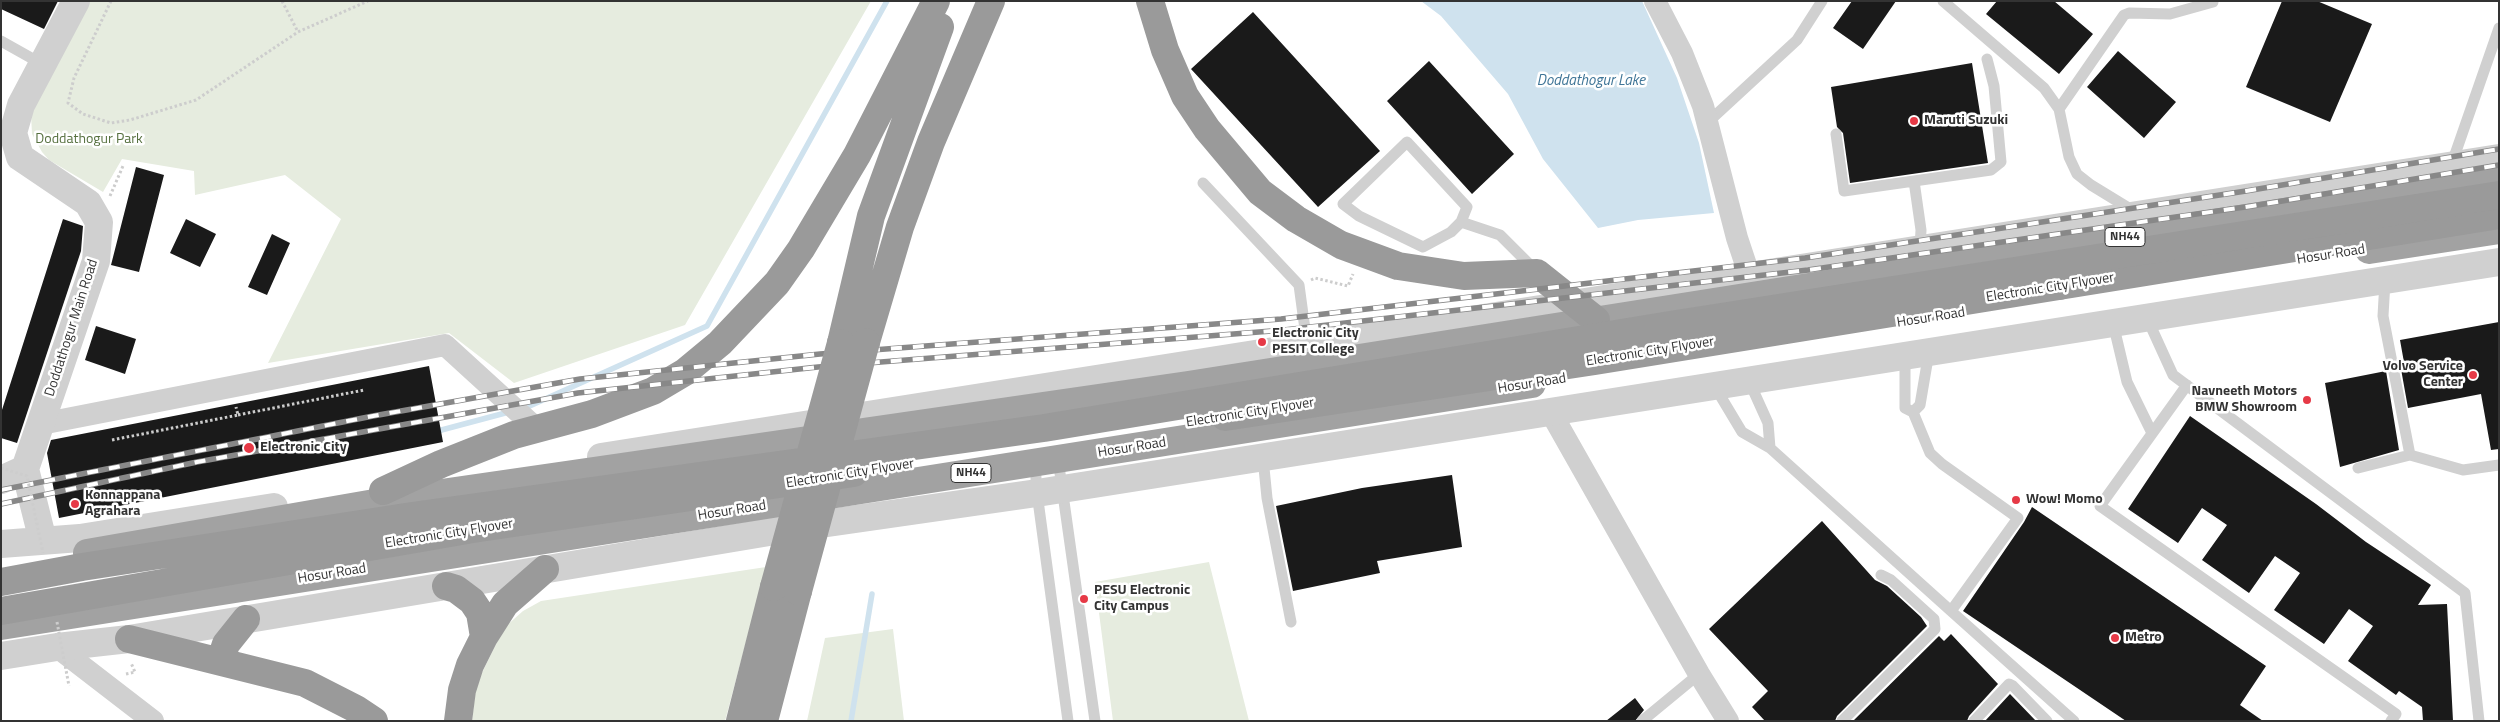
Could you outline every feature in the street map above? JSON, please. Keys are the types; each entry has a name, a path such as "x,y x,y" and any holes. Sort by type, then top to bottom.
{"highway":[{"path":"383,491 514,435 592,414 653,390 685,372 749,315 790,266 857,155 936,1"},
{"path":"854,342 871,216 938,32 952,1"},
{"path":"740,721 786,589 854,342 931,142 991,1"},
{"path":"1150,1 1165,50 1185,96 1207,129 1260,192 1296,219 1341,245 1398,266 1464,276 1538,273 1596,320"},
{"name":"NH44","path":"2,570 386,501 1188,386 2499,178"},
{"name":"Electronic City Flyover","path":"2,570 82,567 412,516 1044,428 1660,326 2499,195"},
{"name":"Electronic City Flyover","path":"8,620 473,529 1605,359 2499,215"},
{"name":"Hosur Road","path":"8,620 1047,461 1920,320 2499,230"},
{"path":"458,721 462,690 470,665 484,637 505,604 545,569"},
{"path":"446,586 456,590 472,601 480,613 484,637"},
{"path":"764,721 786,589"},
{"path":"226,663 223,653 226,644 246,620"},
{"path":"129,639 305,683 350,705 374,721"}],"street":[{"name":"Doddathogur Main Road","path":"14,473 40,424 96,261 99,222 88,204 20,157 13,133 21,105 76,1"},
{"path":"1660,4 1682,53 1707,123 1737,238 1749,274"},
{"path":"1,544 80,538 1749,274 2499,158"},
{"name":"Hosur Road","path":"1,656 57,647 129,639 794,528 1049,490 2113,323 2152,330 2385,281 2499,262"},
{"path":"40,424 445,345 538,430"},
{"path":"1550,411 1699,674 1728,721"},
{"path":"14,473 43,540"},
{"path":"2,570 8,620"},
{"path":"57,647 126,712 153,721"}],"lane":[{"path":"1707,123 1797,40 1822,1"},
{"path":"1944,1 2044,88 2059,109 2069,157 2077,174 2091,186 2127,207 2130,215"},
{"path":"2059,109 2124,15 2129,13 2170,14 2213,2"},
{"path":"2451,166 2499,28"},
{"path":"1,41 42,64"},
{"path":"1836,134 1844,192 1991,170 2001,162 1994,86 1987,59"},
{"path":"1407,142 1467,206 1461,222 1451,232 1423,247 1359,216 1342,204 1407,142"},
{"path":"1914,181 1921,230 1920,248"},
{"path":"1203,183 1299,285 1307,344"},
{"path":"1461,222 1500,235 1538,273"},
{"path":"2385,281 2383,316 2410,456"},
{"path":"2113,323 2128,383 2152,433"},
{"path":"2152,330 2173,375 2466,593 2479,721"},
{"path":"1913,412 1920,405 1917,354"},
{"path":"1917,354 1905,408 1913,412 1926,446 1936,459 2018,518 1950,611"},
{"path":"1748,380 1768,423 1770,448"},
{"path":"1714,385 1742,432 1770,448 2074,721"},
{"path":"2187,385 2100,506 2396,714 2391,721"},
{"path":"1263,456 1267,498 1291,622"},
{"path":"2358,468 2410,456 2463,470 2499,465"},
{"path":"1047,461 1068,721"},
{"path":"1047,461 1049,490 1094,721"},
{"path":"1842,721 1935,629 1934,619 1890,580 1881,575"},
{"path":"1642,721 1699,674"},
{"path":"1974,721 2009,684 2047,721"}],"path":[{"path":"111,1 74,78 68,103 83,114 111,122 130,120 196,100 298,32 368,1"},
{"path":"282,1 298,32"},
{"path":"1299,285 1315,278 1348,286 1355,271"},
{"path":"238,415 364,390"},
{"path":"112,440 211,420"}],"green space":[{"name":"Doddathogur Park","path":"89,1 871,1 685,325 514,383 449,333 268,363 341,219 285,175 195,195 194,171 122,159 103,192 49,160 32,134 31,114"},
{"path":"1209,562 1249,721 1113,721 1095,582"},
{"path":"766,567 725,721 472,721 476,685 505,627 523,611 541,601"},
{"path":"893,629 904,721 807,721 825,638"}],"water":[{"name":"Doddathogur Lake","path":"1421,1 1642,1 1677,78 1699,143 1714,213 1638,220 1598,228 1543,159 1508,94 1441,16"}],"building":[{"path":"1,1 58,1 44,29 1,9"},
{"path":"1852,1 1896,1 1863,49 1833,28"},
{"path":"1997,1 2054,1 2093,34 2059,74 1986,14"},
{"path":"2282,1 2317,1 2372,24 2330,122 2246,87"},
{"path":"1253,12 1380,151 1318,207 1191,69"},
{"path":"2118,51 2176,102 2144,138 2087,87"},
{"path":"1429,61 1514,154 1472,194 1387,101"},
{"path":"1972,63 1988,163 1850,183 1843,133 1837,127 1831,87"},
{"path":"136,167 164,175 139,272 111,265"},
{"path":"63,219 83,226 81,251 17,443 1,438 1,413"},
{"path":"186,219 216,234 200,267 170,253"},
{"path":"272,234 290,243 267,295 248,287"},
{"path":"2499,322 2499,449 2491,450 2481,394 2408,408 2401,369 2405,368 2400,340"},
{"path":"96,326 136,339 125,374 85,360"},
{"path":"429,366 443,442 59,518 47,453 51,440"},
{"path":"2386,371 2399,450 2340,467 2325,383"},
{"path":"2190,416 2316,504 2366,542 2431,585 2418,605 2447,604 2453,721 2423,721 2422,707 2399,691 2396,695 2348,661 2373,626 2349,609 2324,644 2274,610 2300,573 2275,556 2249,593 2202,560 2227,525 2202,508 2178,543 2128,509"},
{"path":"1452,475 1462,547 1377,561 1380,573 1293,591 1276,506 1362,488"},
{"name":"Metro","path":"2032,507 2266,666 2240,705 2263,721 2126,721 1963,611 2024,522"},
{"path":"1822,521 1875,580 1887,586 1921,617 1927,626 1837,716 1835,721 1765,721 1752,707 1768,691 1709,629"},
{"path":"1951,634 1998,684 1969,716 1967,721 1853,721 1939,636 1944,641"},
{"path":"2010,694 2036,721 1985,721"},
{"path":"1635,698 1644,710 1635,721 1606,721"}],"waterway":[{"path":"523,409 707,326 887,1"},
{"path":"434,432 509,412"},
{"path":"851,721 872,594"}],"railway":[{"path":"1,490 373,416 580,379 820,354 1281,319 1805,258 2246,191 2499,149"},
{"path":"1,504 197,462 578,393 818,367 1284,330 1808,270 2252,206 2499,165"}],"place":[{"name":"Maruti Suzuki","path":"1914,121"},
{"name":"Electronic City PESIT College","path":"1262,342"},
{"name":"Volvo Service Center","path":"2473,375"},
{"name":"Navneeth Motors BMW Showroom","path":"2307,400"},
{"name":"Electronic City","path":"249,448"},
{"name":"Wow! Momo","path":"2016,500"},
{"name":"Konnappana Agrahara","path":"75,504"},
{"name":"PESU Electronic City Campus","path":"1084,599"},
{"name":"Metro","path":"2115,638"}]}
